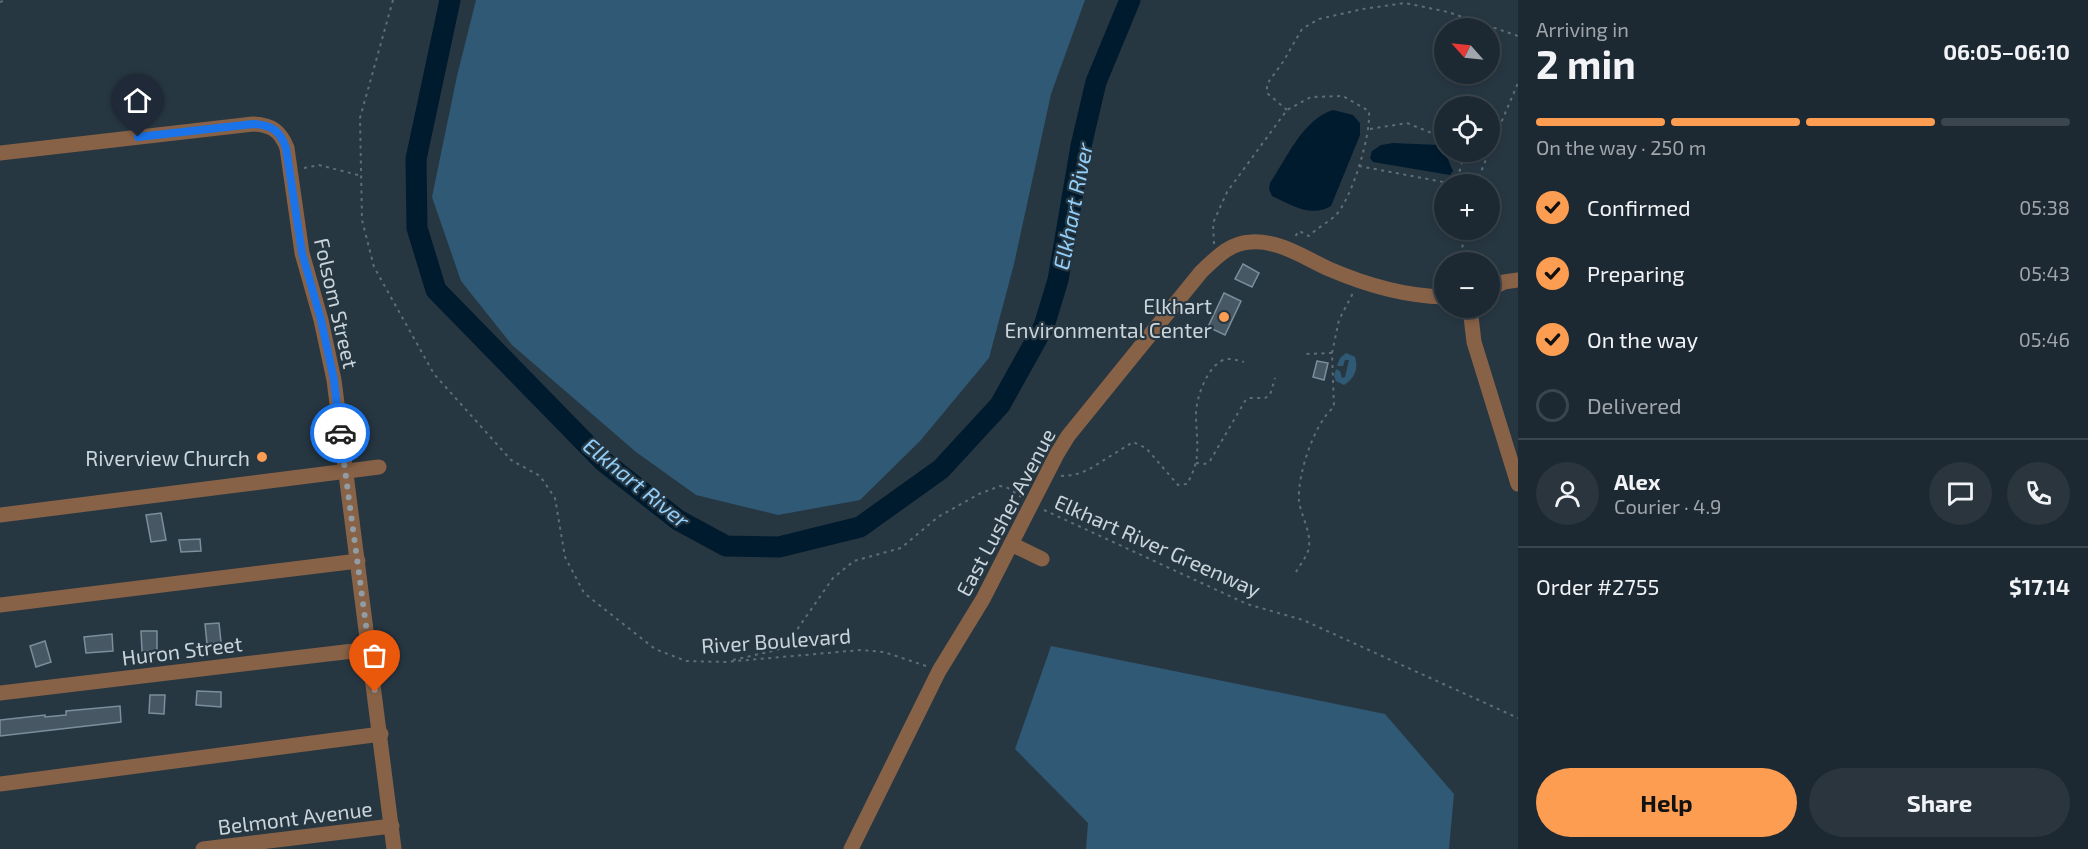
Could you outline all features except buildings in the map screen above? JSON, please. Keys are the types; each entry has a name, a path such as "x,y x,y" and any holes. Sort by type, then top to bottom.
{"street":[{"name":"Folsom Street","path":"0,153 253,124 265,124 274,128 282,136 286,148 302,253 321,320 334,380 394,849"},
{"name":"East Lusher Avenue","path":"851,849 939,671 966,630 1030,503 1068,436 1201,272 1219,254 1234,245 1252,242 1288,250 1357,280 1400,293 1434,296"},
{"path":"1500,284 1518,280"},
{"path":"1471,318 1474,342 1518,484"},
{"path":"0,515 378,467"},
{"path":"1011,544 1042,558"},
{"path":"0,605 358,561"},
{"name":"Huron Street","path":"0,693 370,649"},
{"path":"0,784 381,734"},
{"name":"Belmont Avenue","path":"203,849 392,826"}],"path":[{"path":"0,2 6,0"},
{"path":"290,173 319,165 362,176 360,118 393,0"},
{"path":"1287,110 1267,93 1267,84 1283,62 1302,28 1319,19 1405,3 1459,15 1518,36"},
{"path":"1500,125 1518,83"},
{"path":"1219,254 1214,246 1213,223 1227,192 1287,110 1311,97 1343,96 1369,111 1370,129 1346,200 1335,216 1309,236 1299,231 1288,250"},
{"path":"1370,129 1407,123 1434,134"},
{"path":"1358,166 1434,181"},
{"name":"River Boulevard","path":"362,176 362,220 374,267 434,374 512,460 540,476 555,498 565,557 584,593 655,649 686,661 724,662 861,650 884,652 939,671"},
{"path":"1296,572 1309,548 1306,522 1299,503 1299,478 1305,458 1326,414 1334,407 1332,353 1339,320 1357,280"},
{"path":"1306,354 1332,353"},
{"path":"1074,475 1088,470 1133,442 1146,448 1178,485 1187,484 1196,463 1197,403 1203,386 1212,369 1221,361 1232,358 1244,362"},
{"path":"1196,463 1205,464 1210,461 1245,401 1249,398 1265,398 1270,395 1275,378"},
{"name":"Elkhart River Greenway","path":"724,662 777,650 787,644 821,593 849,564 901,548 938,517 979,494 1000,486 1008,488 1030,503 1247,604 1303,620 1518,718"}],"shaded area":[{"path":"476,0 1085,0 1051,94 1014,264 989,358 920,441 860,500 778,515 696,495 636,452 512,345 461,281 432,197 457,76"},
{"path":"1333,110 1353,115 1360,123 1360,135 1331,206 1316,211 1301,209 1272,196 1269,189 1270,183 1304,130 1322,115"},
{"path":"1393,143 1434,145 1434,162 1449,162 1453,171 1451,174 1444,174 1373,162 1370,158 1372,151 1381,145"},
{"path":"1346,353 1355,357 1356,370 1353,377 1344,385 1336,381 1334,376 1336,369 1340,371 1342,378 1345,377 1349,360 1345,360 1343,366 1337,366 1340,358"},
{"path":"1051,646 1385,714 1454,794 1449,849 1086,849 1088,823 1015,749"}],"waterway":[{"name":"Elkhart River","path":"450,0 416,159 417,228 436,290 603,461 678,520 726,546 779,547 860,527 941,469 1000,405 1044,326 1058,280 1081,146 1096,82 1130,0"}],"way so far":[{"path":"340,433 375,692"}],"place":[{"name":"Elkhart Environmental Center","path":"1224,317"},
{"name":"Riverview Church","path":"262,457"}],"route":[{"path":"138,137 253,124 265,124 274,128 282,136 286,148 302,253 321,320 334,380 340,433"}]}
